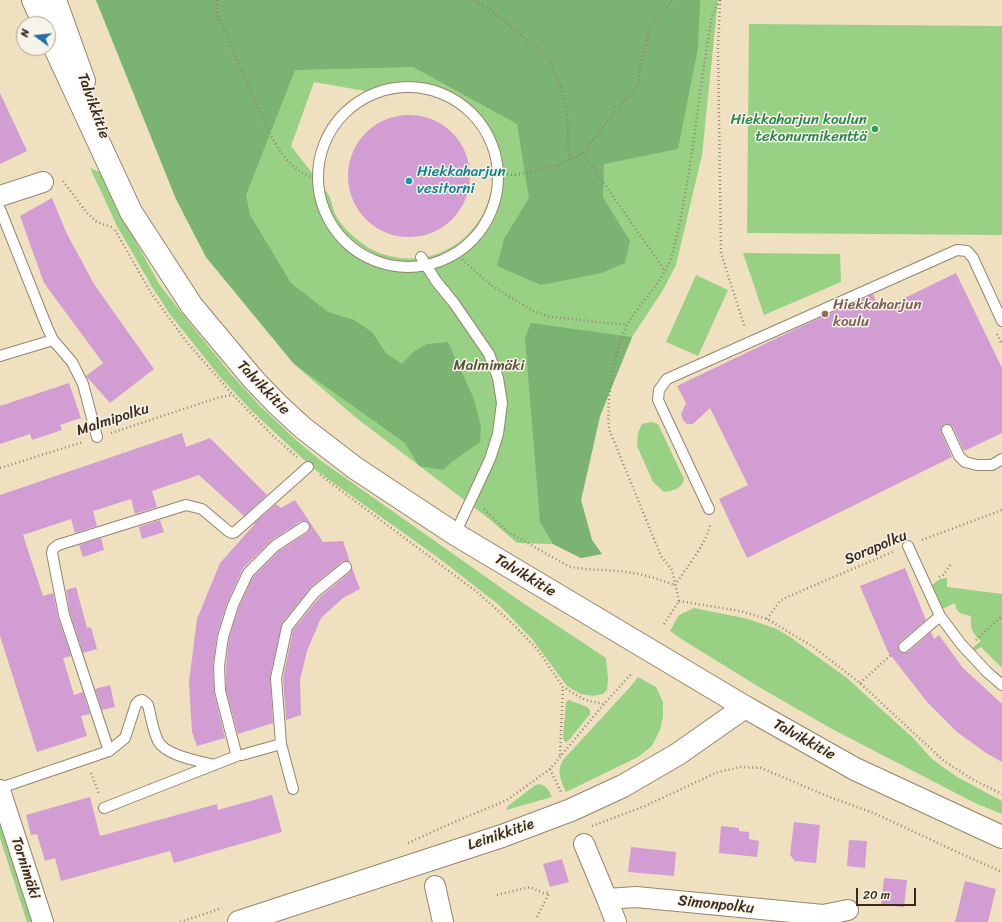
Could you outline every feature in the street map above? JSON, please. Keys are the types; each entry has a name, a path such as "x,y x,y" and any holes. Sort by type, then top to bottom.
{"main road":[{"path":"33,0 40,16"},
{"name":"Talvikkitie","path":"55,0 131,212"},
{"name":"Talvikkitie","path":"56,51 131,212 192,306 239,363 278,405 303,428 356,468 455,534 745,707 855,769 1002,837"},
{"name":"Leinikkitie","path":"239,922 502,836 571,810 623,786 678,754 745,707"}],"street":[{"path":"0,196 43,182"},
{"name":"Tornimäki","path":"0,789 43,922"},
{"path":"585,836 616,922"},
{"path":"435,886 443,922"},
{"name":"Simonpolku","path":"607,899 636,897 823,915 848,910"}],"lane":[{"path":"406,86 434,89 460,101 480,121 494,146 499,174 495,205 480,233 456,254 401,267 375,261 352,248 334,229 322,206 318,180 321,151 333,126 353,105 378,91 406,86"},
{"path":"0,209 53,340 72,362 84,384 97,437"},
{"path":"709,509 658,400 658,390 667,379 957,250 967,251 973,258 1002,321"},
{"path":"423,262 436,282 454,303 490,354 498,378 502,403 498,434 490,459 455,534"},
{"path":"0,356 53,340"},
{"path":"947,430 959,456 965,462 977,466 992,465 1002,459"},
{"path":"109,751 64,615 52,553 53,549 58,546 186,505 202,509 232,533 235,532 308,467"},
{"path":"239,755 234,749 220,691 219,666 223,637 232,605 248,573 275,546 304,527"},
{"path":"908,546 940,616 965,650 1002,685"},
{"path":"293,789 281,744 276,678 287,627 315,592 346,567"},
{"path":"904,647 940,616"},
{"path":"0,789 109,751 125,738 136,704 142,700 148,706 159,742 165,748 173,754 214,765"},
{"path":"104,808 239,755 281,744"}],"path":[{"path":"217,0 217,14 254,100 279,149 299,171 318,180"},
{"path":"472,0 488,8 549,59 561,87 567,115 569,160"},
{"path":"499,174 515,175 536,171 558,165 582,154 638,84 641,62 650,26 673,0"},
{"path":"664,624 679,602 672,570 661,556 609,429 608,410 610,381 618,349 627,324 665,271 672,254 692,149 712,16 720,0"},
{"path":"720,0 718,49 721,253 750,342"},
{"path":"582,154 659,260 665,271"},
{"path":"43,182 60,176 87,213 97,222 114,228"},
{"path":"456,254 490,285 532,311 551,317 627,324"},
{"name":"Malmipolku","path":"0,468 232,394 275,438 308,467"},
{"path":"308,467 477,592 512,623 537,649 563,687 585,700 604,704"},
{"path":"472,500 481,506 508,532 568,566 627,572 654,578 675,585"},
{"path":"675,585 707,534 710,527 709,509"},
{"name":"Sorapolku","path":"767,619 780,601 787,597 908,546 1002,510"},
{"path":"926,584 943,575 952,563"},
{"path":"679,602 740,611 767,619 812,646 860,683 944,761 972,779 1002,794"},
{"path":"965,650 1002,616"},
{"path":"860,683 891,653 895,657"},
{"name":"Leinikkitie","path":"405,844 507,800 550,769 632,672"},
{"path":"560,756 563,687"},
{"path":"86,759 104,808"},
{"path":"585,836 718,772 741,767 761,768 827,796 876,814 1002,872"},
{"path":"497,895 530,887 549,894 536,919"}],"green space":[{"name":"Malmimäki","path":"96,0 718,0 702,155 676,265 663,290 632,337 600,416 581,500 592,540 602,554 581,558 553,544 517,543 488,518 355,417 294,364 206,257 176,199","holes":["314,82 385,95 416,92 442,99 454,105 470,118 483,137 491,159 492,182 488,203 478,222 463,239 445,251 424,257 400,258 374,251 345,228 335,214 328,194 291,146"]},
{"path":"96,0 700,0 698,48 678,149 604,164 603,197 630,241 625,263 601,273 541,285 497,266 504,239 529,198 517,124 413,67 295,70 246,195 250,215 291,283 328,312 354,320 372,332 386,353 402,364 413,352 427,344 448,342 474,399 481,427 480,442 443,470 419,466 405,443 294,364 206,257 176,199"},
{"name":"Hiekkaharjun koulun tekonurmikenttä","path":"749,24 1002,26 1002,235 747,233"},
{"path":"90,168 104,174 128,227 159,284 230,373 260,406 320,460 517,599 606,658 608,679 607,690 603,694 593,696 581,694 567,686 532,639 499,605 440,559 314,469 253,412 221,378 169,313 117,226"},
{"path":"743,253 840,254 841,282 764,315"},
{"path":"696,275 728,290 698,356 666,342"},
{"path":"531,323 632,337 600,416 581,500 592,540 602,554 581,558 553,544 540,522 525,338"},
{"path":"652,422 658,424 684,479 679,487 673,490 664,492 653,482 637,446 638,433 642,424"},
{"path":"947,578 947,587 1002,594 1002,668 981,647 974,651 971,649 981,641 972,630 971,616 964,615 958,611 955,603 942,609 932,585 940,579"},
{"path":"694,608 748,619 777,629 790,637 847,678 913,738 932,759 957,777 1002,801 1002,814 975,803 832,729 759,687 670,631 679,615"},
{"path":"638,677 656,687 663,702 663,717 660,730 652,746 638,757 566,792 561,780 560,772 563,760"},
{"path":"569,700 587,707 590,710 590,714 566,742 564,741 563,737 566,702"},
{"path":"538,784 547,788 552,797 506,810 508,806"},
{"path":"0,819 35,922 27,922 0,838"}],"building":[{"path":"0,93 27,151 0,164"},
{"name":"Hiekkaharjun vesitorni","path":"409,115 421,116 432,120 443,125 452,133 460,142 465,153 469,164 469,188 465,199 460,210 452,219 443,227 432,232 421,236 409,237 397,236 386,232 375,227 366,219 358,210 353,199 349,188 348,176 349,164 353,153 358,142 366,133 375,125 386,120 397,116"},
{"path":"52,198 66,232 94,284 154,369 110,403 86,376 103,363 44,283 20,216"},
{"path":"956,273 1002,368 1002,433 964,451 953,427 948,424 944,424 941,432 952,457 747,558 719,499 748,485 710,408 693,424 687,424 683,420 681,414 686,403 677,386 873,294 880,310"},
{"path":"69,383 81,418 60,425 62,430 32,440 30,434 0,444 0,406"},
{"path":"182,433 186,447 210,438 267,495 244,516 199,475 152,491 157,507 135,514 131,499 93,511 97,526 75,533 71,519 23,535 43,596 53,593 58,617 71,656 63,658 74,695 83,692 90,714 81,716 87,736 37,752 0,636 0,495"},
{"path":"295,500 323,542 343,541 350,562 342,562 311,587 282,623 270,677 273,723 238,734 226,690 226,666 229,638 239,607 253,577 279,551 308,532 310,527 309,523 301,521 271,541 243,568 227,603 217,635 213,665 214,692 225,738 197,746 192,732 189,682 197,619 220,563 254,525 253,524 276,504 281,508"},
{"path":"160,520 164,532 142,539 139,527"},
{"path":"101,538 104,550 83,557 79,545"},
{"path":"352,568 360,589 343,598 321,618 307,651 300,680 301,715 286,720 283,678 293,630 320,597 350,572"},
{"path":"905,568 926,620 900,642 898,645 899,651 902,653 908,652 931,632 934,639 939,635 962,667 1002,704 1002,762 986,753 957,732 928,703 888,652 860,586"},
{"path":"76,587 87,628 91,627 97,649 83,653 70,613 66,590"},
{"path":"110,685 115,707 102,710 95,689"},
{"path":"272,795 282,832 174,863 170,851 61,881 55,858 45,861 37,834 31,835 26,815 90,797 100,836 217,804 218,810"},
{"path":"794,822 820,825 816,863 795,861 790,855"},
{"path":"721,826 739,828 739,831 749,832 749,839 759,841 757,857 719,853"},
{"path":"849,840 867,841 865,868 847,866"},
{"path":"631,847 676,852 674,876 628,872"},
{"path":"562,859 569,882 550,887 543,864"},
{"path":"884,878 907,880 904,907 881,905"},
{"path":"965,881 996,889 988,922 955,922"}],"place":[{"name":"Hiekkaharjun koulun tekonurmikenttä","path":"875,129"},
{"name":"Hiekkaharjun vesitorni","path":"409,181"},
{"name":"Hiekkaharjun koulu","path":"825,314"}]}
